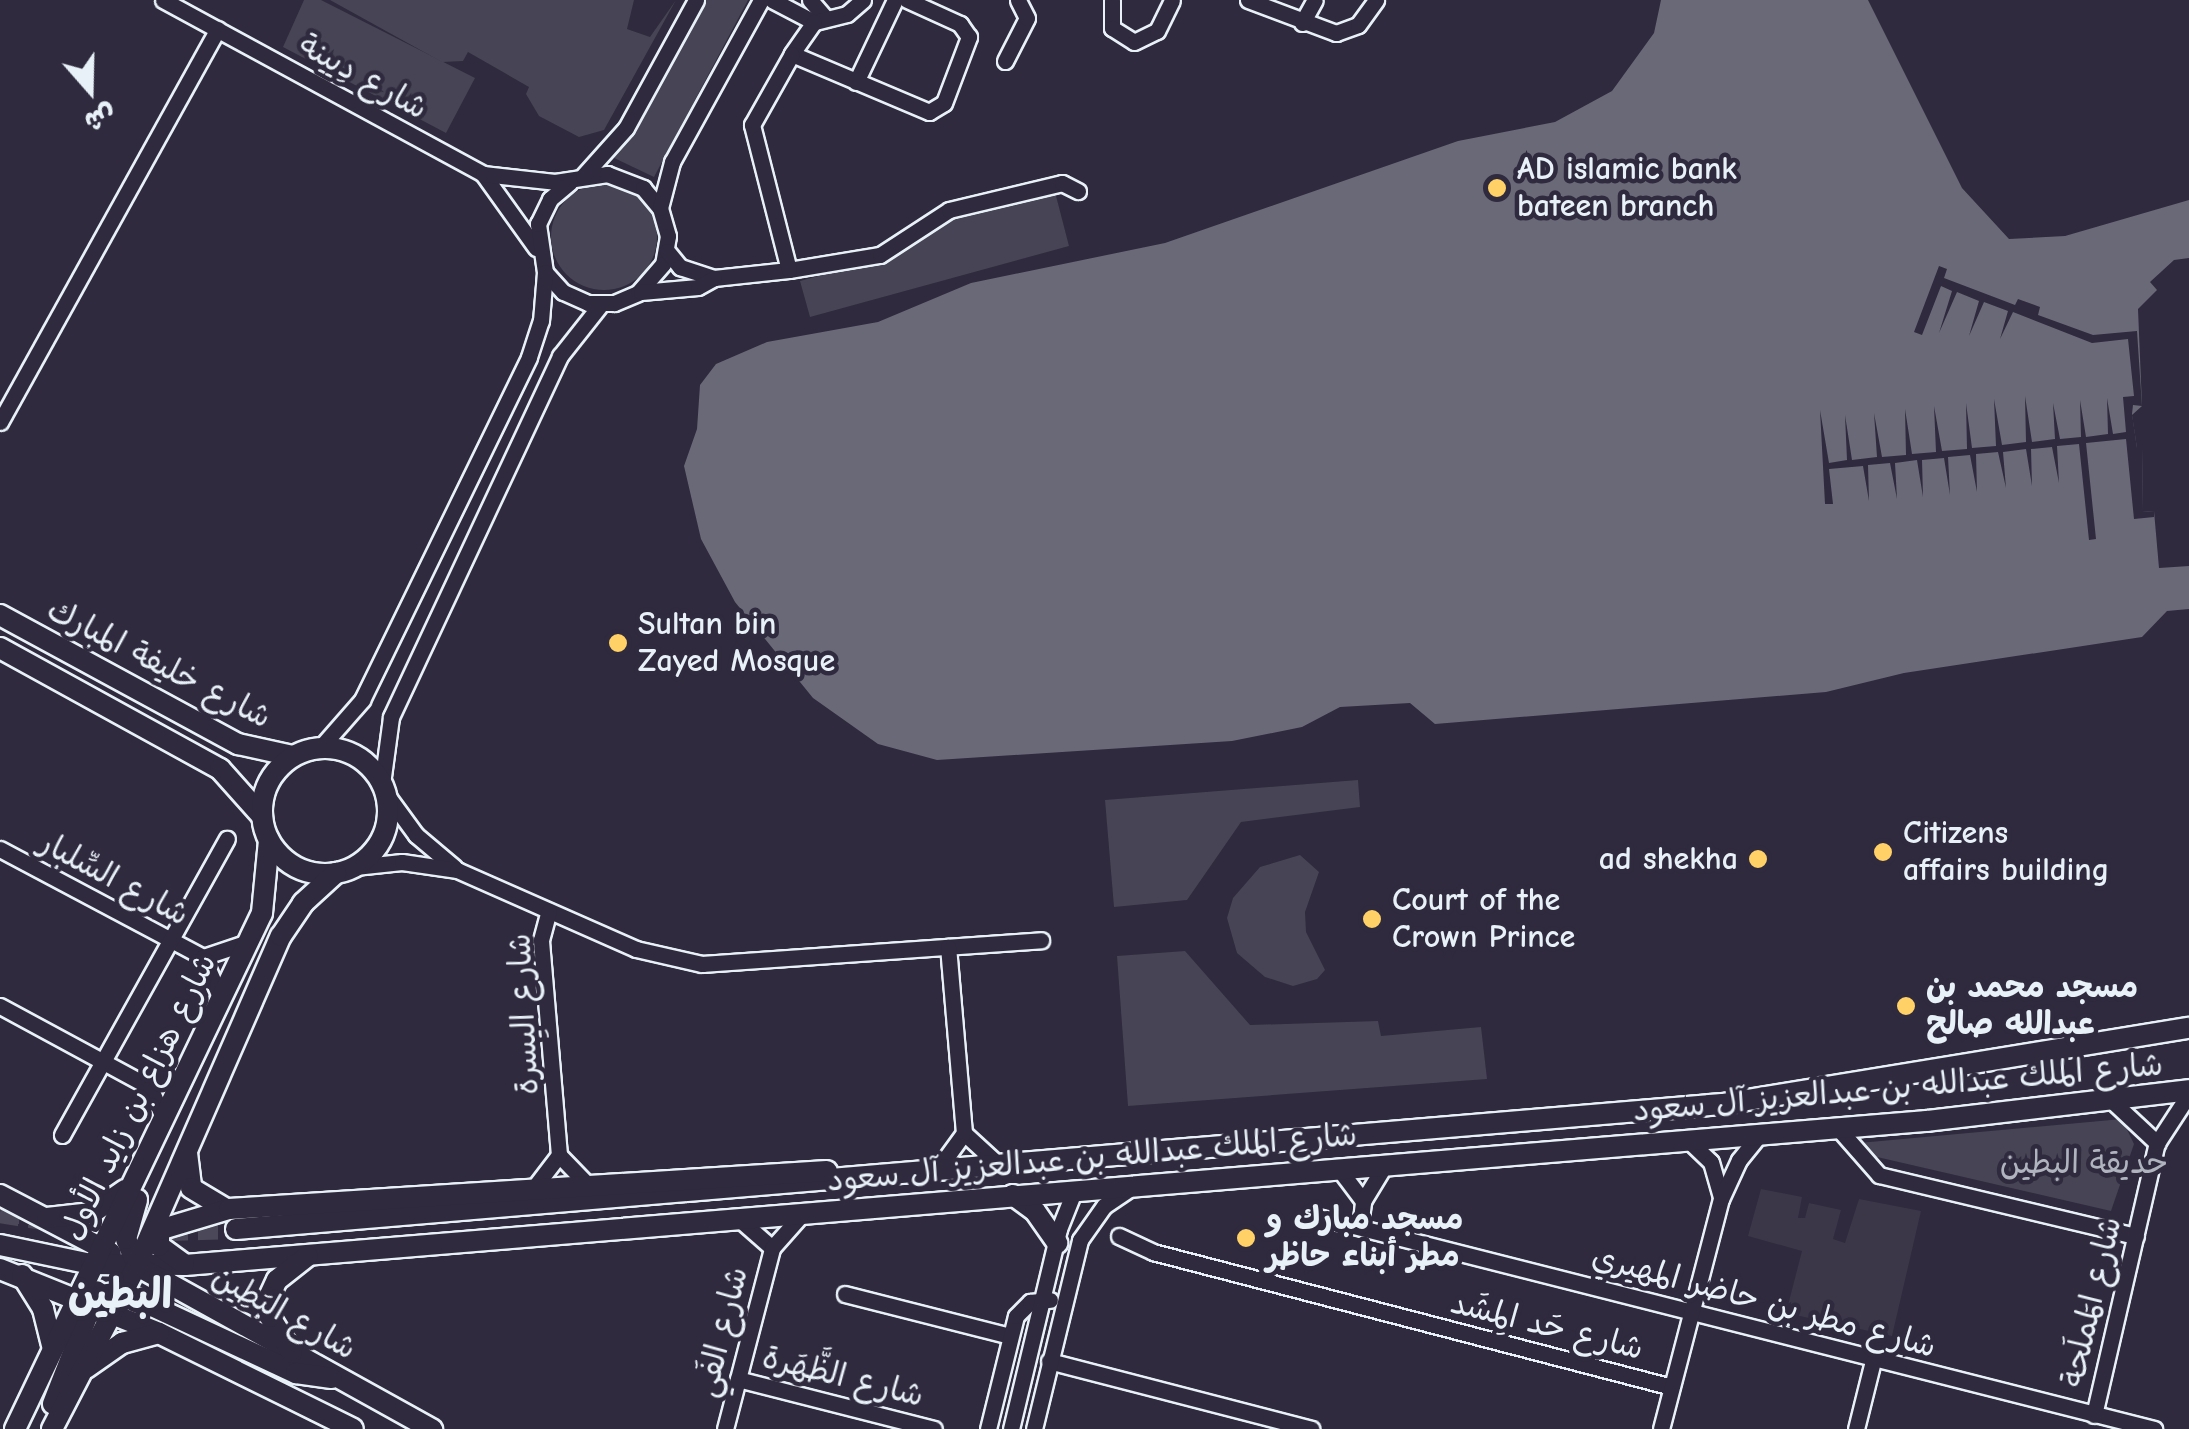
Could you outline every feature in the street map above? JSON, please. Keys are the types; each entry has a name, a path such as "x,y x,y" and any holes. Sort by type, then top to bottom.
{"main road":[{"name":"شارع خليفة المبارك","path":"0,615 238,744 294,756"},
{"name":"شارع خليفة المبارك","path":"0,648 220,769 262,816"},
{"path":"320,748 357,756 384,789 383,836 346,870 302,870 268,840 262,816 269,782 294,756 320,748"},
{"name":"شارع هزاع بن زايد الأول","path":"52,1429 76,1380 101,1299 98,1259 130,1184 248,942 270,884 268,840"},
{"name":"شارع هزاع بن زايد الأول","path":"15,1429 53,1349 136,1265 281,936 304,902 346,870"},
{"name":"شارع الملك عبدالله بن عبدالعزيز آل سعود","path":"232,1219 934,1174 1752,1101 2189,1028"},
{"name":"شارع الملك عبدالله بن عبدالعزيز آل سعود","path":"136,1265 185,1265 1339,1169 1837,1127 2189,1092"},
{"path":"136,1265 126,1227 160,1149 162,1118"},
{"path":"187,1146 191,1188 232,1219"},
{"path":"1075,1190 1099,1172 1157,1153"},
{"path":"185,1265 159,1246 159,1230 586,1183 774,1172 934,1174"},
{"path":"41,1218 92,1213 130,1184"},
{"path":"1012,1194 1035,1211 1056,1243"},
{"name":"شارع البَطِين","path":"0,1195 41,1218 98,1259 136,1265 432,1429"},
{"path":"0,1245 98,1259 101,1299 55,1394 52,1429"},
{"path":"294,1354 270,1317 268,1297 276,1280 309,1255"},
{"path":"0,1269 101,1299 296,1373 339,1378"},
{"path":"22,1275 43,1309 53,1349"},
{"path":"101,1299 159,1333 352,1429"},
{"path":"76,1380 111,1348 159,1333"}],"street":[{"name":"شارع دِيينة","path":"164,0 483,174 538,250"},
{"path":"320,748 362,700 528,357 544,309 545,272 538,250 543,211 626,128 696,0"},
{"path":"686,279 666,251 660,208 672,162 762,0"},
{"path":"772,0 819,19 847,14 864,0"},
{"path":"810,0 819,19"},
{"path":"856,82 895,0"},
{"path":"792,54 920,111 938,110 970,43 960,24 939,6 907,0"},
{"path":"1005,60 1027,18 1018,0"},
{"path":"1112,0 1112,28 1134,42 1158,31 1172,0"},
{"path":"1248,0 1302,23 1344,32 1358,25 1376,0"},
{"path":"1302,23 1314,0"},
{"path":"789,270 752,124 792,54 819,19"},
{"path":"0,422 218,29"},
{"name":"شارع دِيينة","path":"483,174 575,179"},
{"path":"575,179 620,176 643,188 660,208"},
{"path":"545,272 575,298 601,304 686,279 789,270 880,255 949,210 1062,183 1078,191"},
{"path":"638,293 657,275 666,251"},
{"path":"384,789 391,717 560,356 601,304"},
{"name":"شارع اليِسرة","path":"384,789 416,834 457,870"},
{"name":"شارع هزاع بن زايد الأول","path":"62,1136 226,839"},
{"name":"شارع السِّلبار","path":"0,849 203,957 220,999"},
{"name":"شارع اليِسرة","path":"346,870 402,862 457,870 550,912 541,940 560,1156"},
{"path":"550,912 636,950 702,964 1042,940"},
{"name":"شارع السِّلبار","path":"203,957 248,942"},
{"path":"934,1174 964,1134 948,947"},
{"path":"0,1006 150,1086 162,1118"},
{"path":"150,1086 184,1074"},
{"name":"شارع المَملَحة","path":"2094,1414 2158,1143 2189,1092"},
{"path":"2112,1101 2158,1143"},
{"path":"1837,1127 1860,1160 1884,1176 2136,1236"},
{"path":"1661,1429 1721,1199 1738,1160 1762,1132"},
{"path":"964,1134 1000,1166"},
{"path":"1687,1139 1711,1162 1721,1199"},
{"path":"533,1189 560,1156 586,1183"},
{"path":"1360,1227 1363,1201 1385,1165"},
{"path":"1339,1169 1363,1201"},
{"path":"1034,1429 1060,1309 1084,1232 1104,1206 1138,1184"},
{"path":"1012,1429 1056,1243 1075,1190"},
{"name":"شارع الفَي","path":"725,1429 772,1248 804,1212"},
{"name":"شارع مطر بن حاضر المهيري","path":"1310,1215 1873,1361 2154,1429"},
{"name":"شارع الفَي","path":"738,1218 772,1248"},
{"name":"شارع حَد المِشَد","path":"1120,1236 1153,1252 1672,1386"},
{"path":"845,1294 1010,1336"},
{"path":"1043,1298 1060,1309"},
{"path":"988,1429 1010,1336 1020,1311 1043,1298"},
{"path":"1856,1429 1873,1361"},
{"path":"1048,1362 1311,1429"},
{"name":"شارع الظَّهَرة","path":"738,1379 934,1429"}],"shaded area":[{"path":"1761,1189 1802,1197 1798,1218 1805,1218 1809,1203 1841,1210 1833,1239 1845,1243 1859,1199 1921,1211 1892,1336 1786,1313 1802,1251 1748,1236"}],"green space":[{"path":"304,0 321,0 475,78 446,133 283,47"},
{"path":"330,0 634,0 627,29 650,37 676,0 604,130 579,137 539,116 526,94 529,87 468,52 463,61 442,62"},
{"path":"702,0 748,0 654,177 612,157"},
{"path":"604,184 624,188 642,199 653,217 657,237 653,257 642,275 624,286 604,290 584,286 566,275 555,257 551,237 555,217 566,199 584,188"},
{"path":"1055,192 1069,246 810,317 800,281 892,256 928,225"},
{"path":"1358,780 1360,807 1241,822 1187,900 1114,907 1105,800"},
{"path":"1300,855 1319,872 1305,912 1306,932 1325,970 1317,979 1293,986 1265,977 1237,953 1227,918 1233,898 1260,867"},
{"path":"1185,951 1250,1025 1378,1021 1381,1036 1481,1027 1487,1079 1128,1106 1117,956"},
{"name":"حديقة البطين","path":"2122,1119 2134,1144 2111,1211 1877,1157 1859,1143"}],"water":[{"path":"1661,0 1868,0 1962,188 2009,239 2065,236 2189,200 2189,258 2174,260 2150,282 2157,290 2138,309 2142,406 2132,415 2137,448 2143,448 2142,512 2154,511 2159,568 2189,566 2189,609 2167,611 2142,637 1904,673 1826,692 1435,724 1410,703 1340,707 1302,727 1232,741 937,760 878,744 813,698 735,602 701,539 684,466 697,429 700,385 716,364 767,342 878,322 971,283 1165,243 1458,141 1555,122 1612,91 1654,33"}],"pier":[{"path":"1939,266 1947,269 1944,278 2015,305 2018,299 2040,307 2038,315 2093,335 2137,331 2142,406 2133,405 2132,414 2137,448 2143,448 2142,512 2154,511 2154,517 2134,519 2126,439 2086,443 2096,539 2089,540 2079,444 2057,446 2059,483 2052,447 2031,449 2032,486 2026,449 2003,452 2006,488 1998,452 1976,454 1977,492 1970,455 1948,457 1950,495 1944,458 1922,460 1923,497 1917,460 1895,463 1897,499 1890,463 1868,465 1869,501 1863,466 1829,469 1833,504 1825,504 1820,410 1829,463 1847,460 1845,415 1852,460 1877,457 1874,413 1882,457 1906,455 1905,409 1912,454 1936,452 1934,406 1942,451 1967,449 1966,403 1972,448 1996,446 1994,399 2002,445 2026,442 2025,396 2032,442 2055,439 2053,403 2060,439 2081,437 2080,400 2086,437 2108,434 2107,398 2113,434 2126,432 2123,397 2134,396 2128,339 2092,343 2013,312 2000,339 2008,311 1984,302 1969,336 1979,301 1957,292 1939,333 1952,291 1941,286 1922,335 1914,332"}],"tunnel":[{"path":"0,1213 124,1233"},
{"path":"168,1231 236,1229"}],"place":[{"name":"AD islamic bank bateen branch","path":"1497,188"},
{"name":"Sultan bin Zayed Mosque","path":"618,643"},
{"name":"Citizens affairs building","path":"1883,852"},
{"name":"ad shekha","path":"1758,859"},
{"name":"Court of the Crown Prince","path":"1372,919"},
{"name":"مسجد محمد بن عبدالله صالح","path":"1906,1006"},
{"name":"مسجد مبارك و مطر أبناء حاظر","path":"1246,1238"}],"district":[{"name":"البطين","path":"120,1295"}]}
